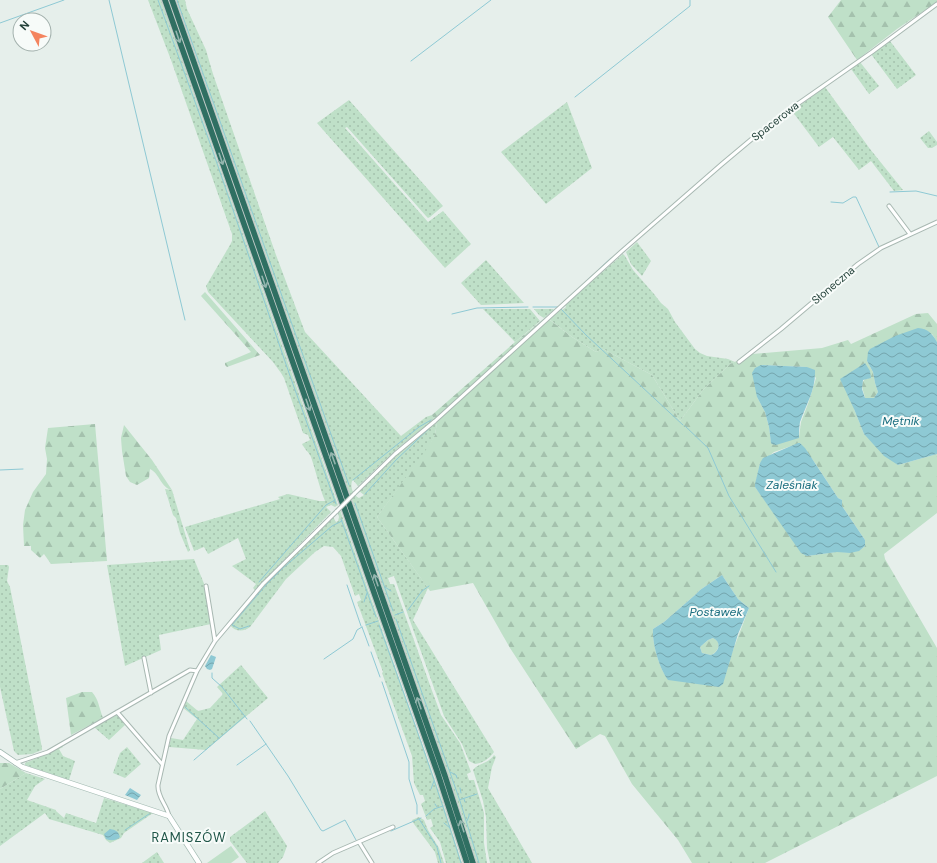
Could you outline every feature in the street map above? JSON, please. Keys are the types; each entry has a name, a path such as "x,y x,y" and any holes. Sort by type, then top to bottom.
{"highway":[{"path":"165,0 438,774 467,863"},
{"path":"172,0 443,770 473,863"}],"street":[{"name":"Spacerowa","path":"169,816 168,810 158,790 162,764 169,736 197,670 215,641 263,584 395,454 435,421 622,251 760,133 799,103 867,56 937,4"},
{"path":"889,206 910,234"},
{"name":"Słoneczna","path":"739,362 781,329 858,264 881,248 937,222"},
{"path":"206,586 215,641"},
{"path":"144,658 151,693"},
{"path":"15,763 48,752 190,670 197,670"},
{"path":"117,712 162,764"},
{"path":"0,752 15,763 34,771 169,816 199,863"},
{"path":"318,863 333,853 393,827"},
{"path":"359,842 372,863"}],"green space":[{"path":"148,0 161,0 338,505 335,507 331,505 326,507 331,512 255,590 253,588 256,584 232,566 246,559 238,538 208,554 204,547 194,551 185,527 280,499 278,497 288,494 325,501 311,457 302,444 310,440 308,435 303,433 284,378 273,362 208,292 206,286 232,241 232,234 171,60"},
{"path":"176,0 185,0 187,9 206,50 276,255 305,332 401,436 426,417 432,415 434,420 398,448 358,486 353,480 351,486 355,495 359,498 364,495 359,491 410,443 437,422 435,435 429,447 377,517 428,588 413,620 494,752 488,759 481,763 475,764 469,761 462,744 444,716 394,576 388,578 390,584 394,584 441,715 460,743 471,772 467,774 469,780 474,780 484,813 484,843 487,863 477,863 427,713"},
{"path":"841,0 937,0 937,2 897,29 857,60 828,17"},
{"path":"890,41 916,75 897,89 871,54"},
{"path":"860,62 879,86 869,94 851,69"},
{"path":"825,87 870,149 903,190 894,191 871,161 859,170 833,137 819,147 792,111"},
{"path":"349,100 443,206 428,218 347,127 345,128 428,222 443,211 471,244 445,268 317,123"},
{"path":"567,102 592,168 546,204 501,152"},
{"path":"929,131 937,142 937,145 932,148 928,148 920,138"},
{"path":"637,242 651,261 642,276 631,264 626,252"},
{"path":"623,254 633,270 661,303 668,309 675,322 695,349 707,356 728,359 735,362 730,364 703,390 680,421 652,375 603,349 596,352 572,337 549,319 561,309 562,310 566,307 565,305"},
{"path":"486,260 524,303 481,305 461,283"},
{"path":"205,292 260,355 227,367 225,365 225,363 251,352 201,296"},
{"path":"483,309 530,309 540,321 515,342"},
{"path":"534,309 553,309 554,310 544,318"},
{"path":"928,313 937,324 937,342 932,334 867,361 873,372 878,392 874,398 865,398 862,384 865,379 868,379 865,363 854,409 864,434 898,465 937,454 937,513 884,554 885,559 937,648 937,776 765,863 692,863 678,840 632,784 605,736 600,734 576,749 510,648 473,583 430,591 377,517 428,447 435,435 437,422 435,422 432,415 515,342 546,317 572,337 596,352 603,349 652,375 680,421 703,390 730,364 752,354 822,348 848,340 851,344 916,314","holes":["761,365 807,367 816,378 801,422 799,437 771,442 765,412 757,397","800,443 838,498 842,500 842,506 865,540 865,546 862,549 807,556 755,487 760,463 774,452","722,575 738,599 749,608 719,687 665,675 660,665 655,646 653,629 664,622 700,590"]},
{"path":"95,424 107,561 51,564 44,554 40,558 31,550 31,546 24,546 23,525 25,510 33,492 46,474 47,459 45,448 48,428"},
{"path":"124,425 152,460 172,490 165,487 156,474 150,469 149,478 137,485 130,482 126,476 122,451 121,438"},
{"path":"165,489 172,490 190,550 188,552 180,533 176,518 173,515"},
{"path":"340,510 441,797 462,863 446,863 440,842 430,828 433,826 431,819 427,820 421,804 425,801 423,795 420,795 414,783 412,756 357,602 361,600 359,594 355,596 341,556 333,547 324,546 315,552 286,579 250,627 245,630 240,630 234,629 230,625 259,590 333,517 336,522 338,521 338,513"},
{"path":"194,559 207,591 211,624 159,635 161,650 125,666 107,565"},
{"path":"0,565 8,565 9,567 7,581 10,587 42,748 42,750 32,754 18,755 14,751 0,687"},
{"path":"713,638 718,642 718,649 716,652 711,655 702,653 700,647 708,640"},
{"path":"241,665 268,698 206,750 169,747 171,738 183,740 197,719 182,707 186,701 198,711 210,708 223,694 217,687"},
{"path":"82,692 92,692 98,701 103,718 71,735 66,698"},
{"path":"117,715 125,725 109,740 94,727"},
{"path":"62,745 63,747 59,749 63,756 75,761 69,780 25,765 25,763"},
{"path":"127,747 141,764 125,778 113,773 120,753"},
{"path":"494,755 496,757 492,767 488,788 532,863 490,863 487,848 486,817 483,801 473,770 492,758"},
{"path":"0,763 9,763 26,773 0,789"},
{"path":"26,773 45,779 35,786 27,800 56,810 64,818 66,813 96,823 104,798 153,813 124,833 121,838 110,843 103,835 49,819 45,813 0,846 0,789"},
{"path":"265,811 287,846 283,857 278,863 247,863 230,841 230,837"},
{"path":"419,817 424,820 439,848 444,863 438,863 435,852 414,824 412,820"},
{"path":"231,846 239,857 231,863 207,863"},
{"path":"157,852 164,863 142,863"}],"water":[{"name":"Mętnik","path":"918,328 929,332 937,342 937,454 898,465 884,456 864,434 840,379 865,363 870,371 871,378 863,380 862,389 865,398 874,398 878,392 873,372 867,361 868,352 870,349 895,336"},
{"path":"761,365 807,367 815,370 814,384 800,422 799,438 776,445 771,443 765,412 757,397 752,373 755,368"},
{"name":"Zaleśniak","path":"798,443 805,448 838,498 842,500 842,506 865,540 865,546 859,551 807,556 801,553 755,487 760,463 763,458"},
{"name":"Postawek","path":"722,575 738,599 749,608 738,634 723,684 719,687 668,680 659,662 655,648 653,629 664,622 700,590","holes":["713,638 718,642 718,649 714,654 711,655 702,653 700,647 708,640"]},
{"path":"211,655 216,657 212,669 210,670 205,666"},
{"path":"130,788 141,795 137,800 125,795"},
{"path":"110,829 116,831 120,837 113,840 106,839 104,834"}],"waterway":[{"path":"0,23 64,0"},
{"path":"109,0 185,320"},
{"path":"158,0 211,146 336,504"},
{"path":"177,0 349,485"},
{"path":"411,61 491,0"},
{"path":"575,97 690,6 690,0"},
{"path":"890,192 916,191 937,196"},
{"path":"831,202 843,203 853,197 856,197 879,247"},
{"path":"563,303 611,258"},
{"path":"452,314 477,308 528,307"},
{"path":"533,307 558,307"},
{"path":"561,309 586,335 683,425"},
{"path":"353,480 419,427 431,420"},
{"path":"365,494 396,460 434,424"},
{"path":"685,426 708,448 729,496 776,572"},
{"path":"0,470 23,469"},
{"path":"259,582 326,505 335,500"},
{"path":"355,503 393,611"},
{"path":"341,519 376,617"},
{"path":"249,626 240,629 232,625 266,585 283,568 332,526 342,521"},
{"path":"347,585 361,626"},
{"path":"408,610 422,591 429,586"},
{"path":"385,587 391,591"},
{"path":"364,602 367,593"},
{"path":"395,615 403,612"},
{"path":"396,619 460,801 479,863"},
{"path":"366,625 378,621"},
{"path":"379,625 422,744 461,863"},
{"path":"362,627 369,646"},
{"path":"324,659 353,639 357,630 362,627"},
{"path":"371,652 380,677"},
{"path":"212,673 212,678 222,687 247,719"},
{"path":"382,682 409,762 409,779 417,805 417,814"},
{"path":"185,707 219,738"},
{"path":"194,760 245,716"},
{"path":"250,721 288,776 321,830 323,831 345,820 356,840"},
{"path":"237,765 266,744"},
{"path":"450,772 456,775 457,778"},
{"path":"431,789 434,781"},
{"path":"460,788 461,793"},
{"path":"459,800 477,794"},
{"path":"426,816 434,809 443,806"},
{"path":"125,830 149,814"},
{"path":"467,821 469,814"},
{"path":"391,831 421,818"},
{"path":"419,819 437,847 441,863"},
{"path":"444,823 450,828"}],"district":[{"name":"RAMISZÓW","path":"189,837"}]}
